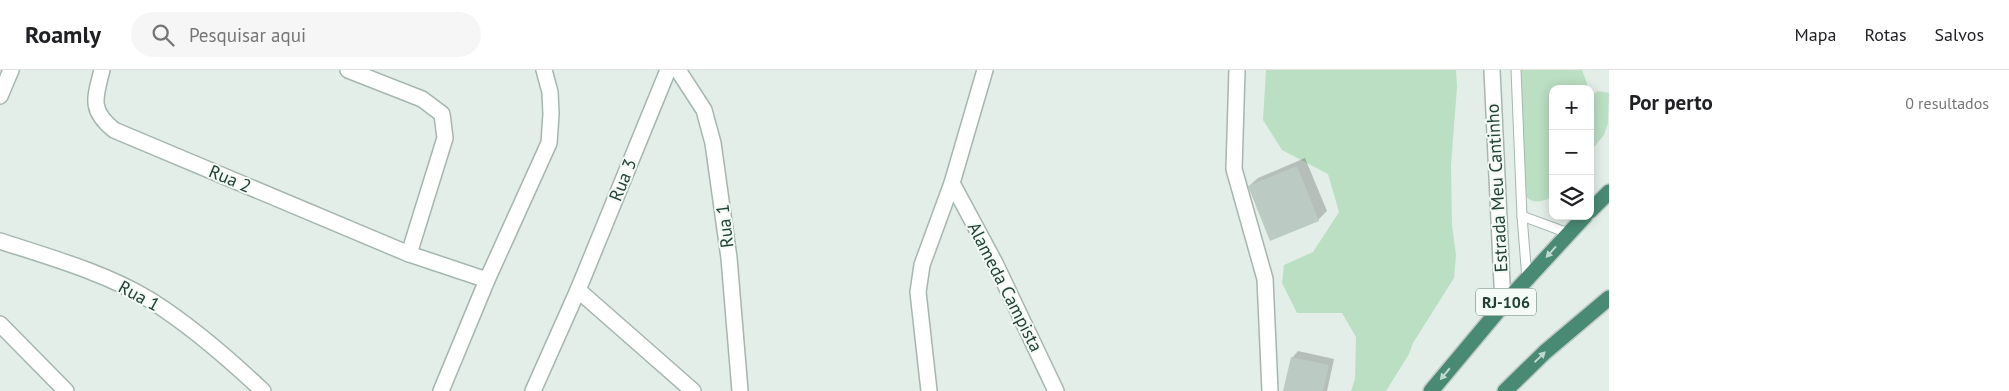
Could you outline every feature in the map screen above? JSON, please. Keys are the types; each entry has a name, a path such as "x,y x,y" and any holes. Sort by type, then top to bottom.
{"highway":[{"path":"1594,207 1609,192"},
{"name":"RJ-106","path":"1431,391 1503,305 1581,220"},
{"path":"1505,391 1545,352 1609,298"}],"street":[{"path":"0,96 11,70"},
{"name":"Rua 2","path":"102,70 94,100 97,112 103,121 114,130 409,254 487,280"},
{"path":"348,70 422,99 442,114 445,138 409,254"},
{"path":"441,391 487,280 549,143 552,114 550,92 544,70"},
{"name":"Rua 3","path":"578,290 668,70"},
{"name":"Rua 1","path":"678,70 704,110 713,143 729,258 740,391"},
{"path":"1237,70 1234,169 1265,279 1270,391"},
{"name":"Estrada Meu Cantinho","path":"1492,70 1503,305"},
{"name":"Alameda Campista","path":"929,391 918,292 922,265 952,183 983,71"},
{"name":"Alameda Campista","path":"952,183 994,263 1056,391"},
{"name":"Rua 1","path":"0,241 103,277 148,299 189,327 258,390"},
{"path":"533,391 578,290 693,391"},
{"path":"0,324 66,391"}],"lane":[{"path":"1516,70 1522,216 1527,279"},
{"path":"1522,216 1568,233"}],"green space":[{"path":"1266,70 1456,70 1457,87 1451,165 1452,225 1456,255 1454,278 1413,343 1409,354 1386,391 1351,391 1355,379 1356,337 1342,313 1297,313 1282,283 1284,265 1313,252 1339,212 1328,174 1282,150 1263,120"},
{"path":"1521,70 1582,70 1588,85 1549,85 1549,198 1536,202 1529,199 1523,192"},
{"path":"1598,91 1609,93 1608,123 1604,135 1594,147 1594,93"}],"building":[{"path":"1297,166 1319,221 1270,241 1248,186"},
{"path":"1291,357 1329,365 1323,391 1283,391"}]}
